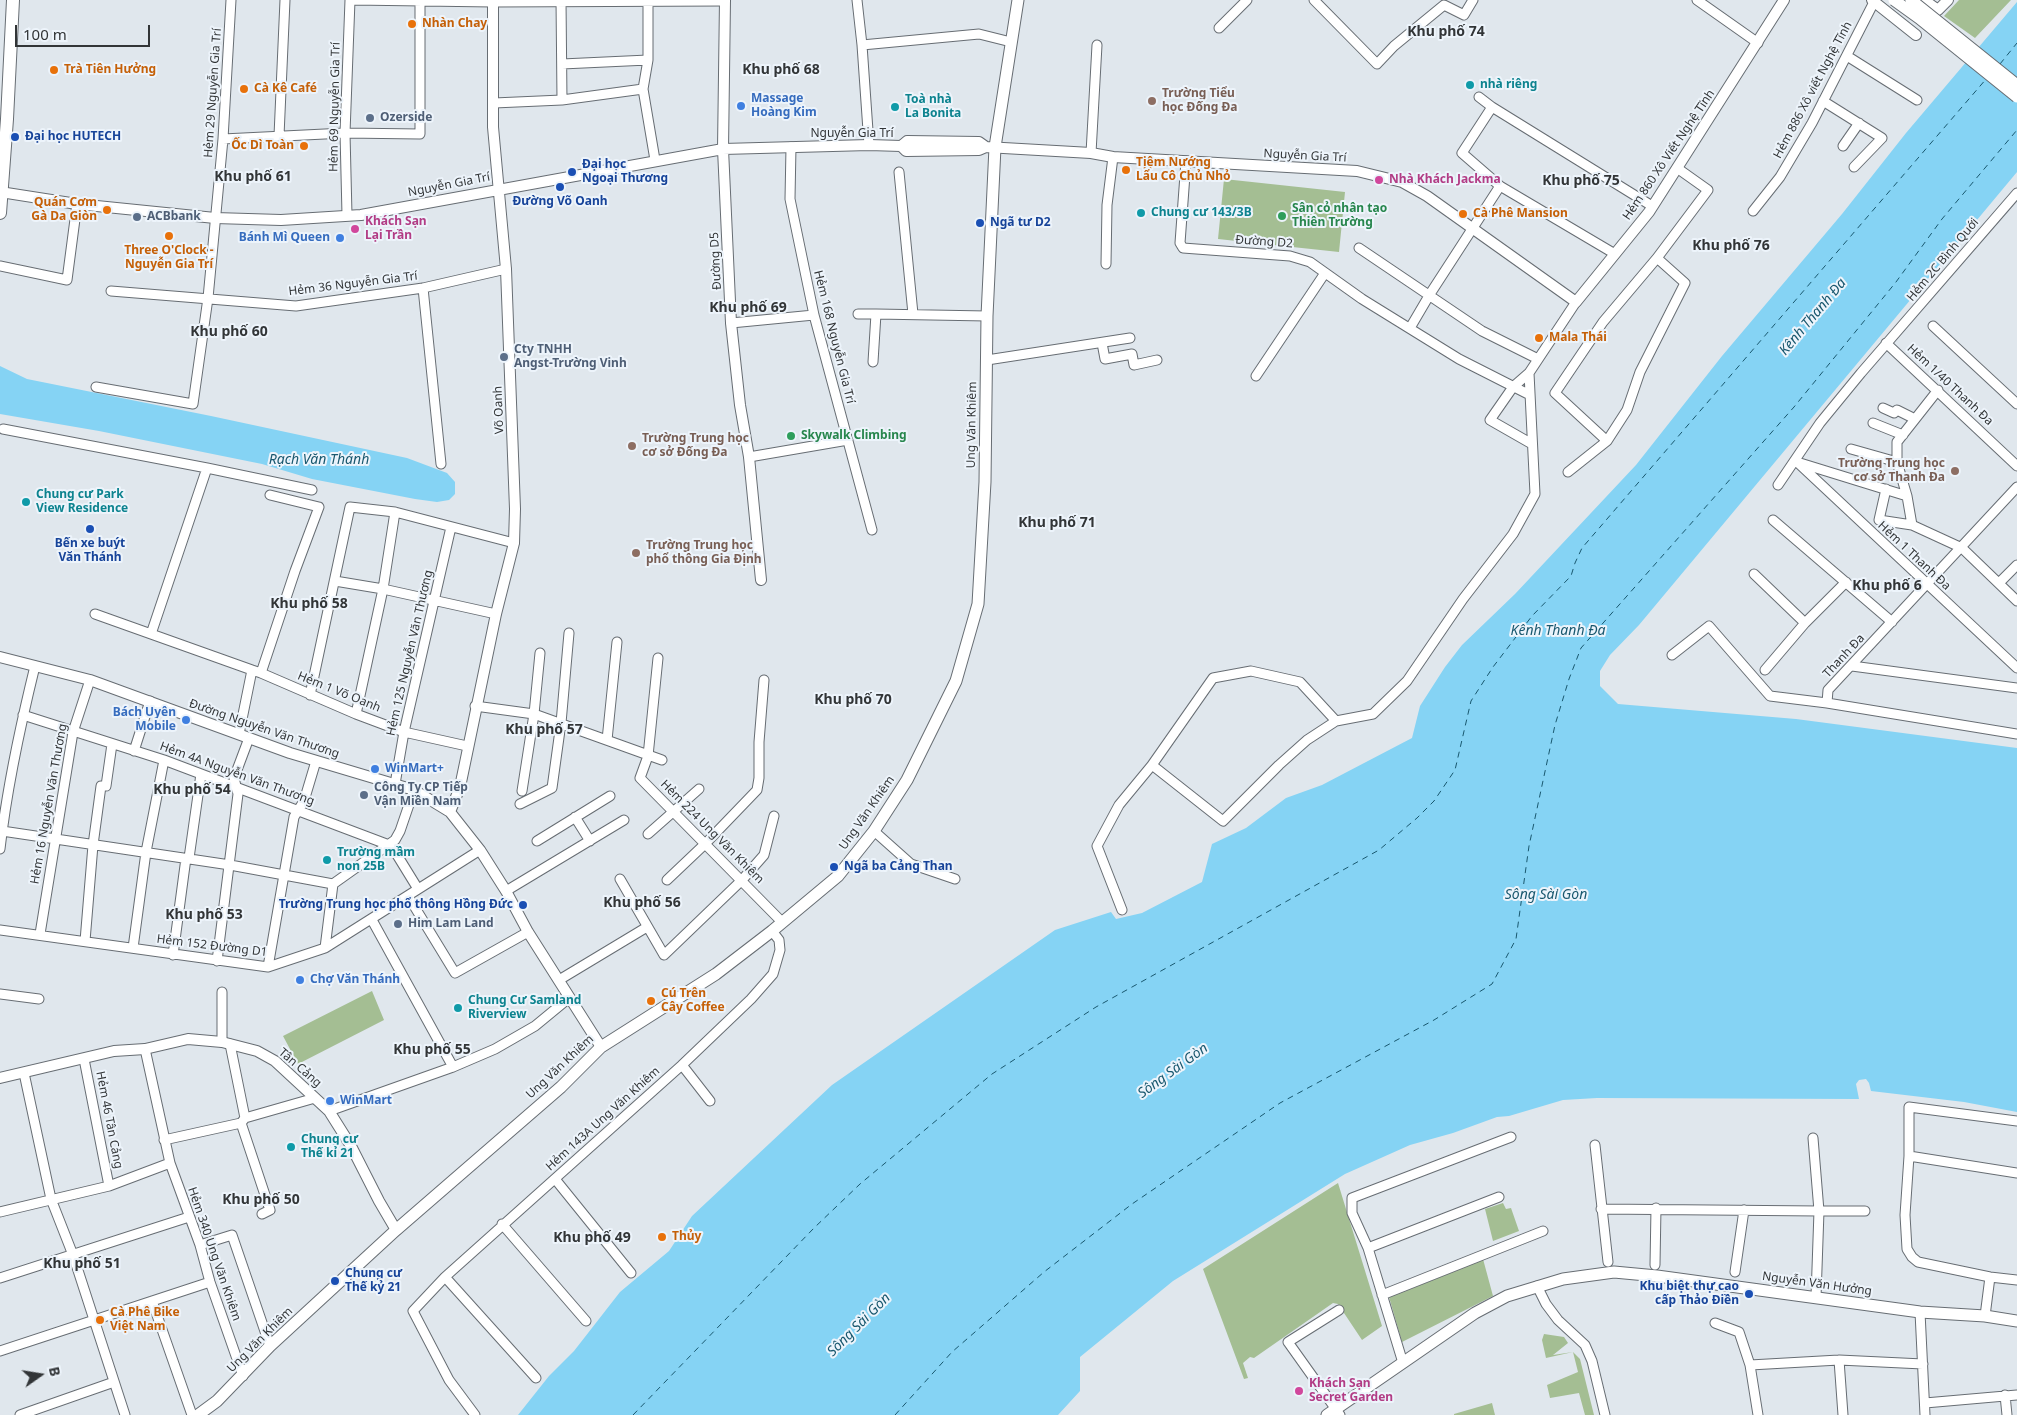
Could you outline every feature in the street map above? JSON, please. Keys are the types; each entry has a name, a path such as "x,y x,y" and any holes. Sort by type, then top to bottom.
{"main road":[{"path":"0,213 13,0"},
{"name":"Ung Văn Khiêm","path":"198,1415 217,1401 270,1346 396,1230 561,1086 601,1047 716,974 772,931 838,876 874,831 907,780 956,681 978,604 985,482 990,147 1018,0"},
{"path":"1894,0 2017,97"},
{"path":"1912,0 2017,85"},
{"name":"Nguyễn Văn Hưởng","path":"1536,1286 1611,1268 1920,1312 1984,1316 2017,1321"},
{"path":"1334,1413 1475,1313 1507,1296 1536,1286"}],"street":[{"name":"Hẻm 29 Nguyễn Gia Trí","path":"96,388 194,404 208,298 223,139 232,0"},
{"path":"279,136 285,0"},
{"path":"352,0 725,0"},
{"name":"Hẻm 69 Nguyễn Gia Trí","path":"347,215 345,132 352,0"},
{"name":"Đường D5","path":"725,0 723,150 731,324 761,580"},
{"path":"857,0 869,145"},
{"path":"1219,28 1247,0"},
{"path":"1314,0 1377,64 1394,46 1444,5 1464,15 1473,0"},
{"path":"1697,0 1758,43"},
{"name":"Hẻm 860 Xô Viết Nghệ Tĩnh","path":"1532,444 1490,420 1513,387 1529,373 1576,302 1652,206 1784,0"},
{"path":"1924,0 1938,10 1948,0"},
{"path":"223,139 345,132 420,134 420,1"},
{"name":"Võ Oanh","path":"450,812 460,787 496,614 514,543 515,500 506,269 493,127 493,1"},
{"path":"561,1 562,100"},
{"path":"648,1 648,60 643,89 655,160"},
{"path":"1873,1 1916,35"},
{"name":"Hẻm 886 Xô viết Nghệ Tĩnh","path":"1753,211 1780,176 1823,101 1873,1"},
{"path":"862,45 978,34 1011,42"},
{"path":"1091,152 1097,45"},
{"path":"1847,56 1917,100"},
{"path":"562,64 648,60"},
{"path":"494,103 562,100 643,89"},
{"path":"1479,97 1492,107 1652,206"},
{"path":"1823,101 1882,138 1854,167"},
{"path":"1492,107 1462,153 1500,186 1615,254"},
{"path":"1843,146 1859,124"},
{"name":"Nguyễn Gia Trí","path":"1,193 77,204 215,218 281,220 361,214 655,160 723,150 869,145 901,146 907,141 979,142 990,147 1091,152 1113,157 1357,171 1402,182 1427,196 1576,302"},
{"name":"Hẻm 168 Nguyễn Gia Trí","path":"791,147 790,199 814,315 872,530"},
{"path":"1106,264 1107,205 1113,157"},
{"name":"Đường D2","path":"1186,161 1180,243 1183,248 1298,257 1310,262 1362,299 1459,360 1530,395"},
{"name":"Hẻm 860 Xô Viết Nghệ Tĩnh","path":"1657,258 1708,190 1677,168"},
{"path":"899,172 913,314"},
{"path":"1410,328 1500,186"},
{"name":"Hẻm 2C Bình Quới","path":"1886,343 2017,193"},
{"path":"0,266 67,280 77,204"},
{"path":"1359,248 1430,294 1482,331 1538,360"},
{"path":"1568,472 1607,441 1627,410 1640,372 1685,283 1657,258 1603,322 1555,393 1607,441"},
{"name":"Hẻm 36 Nguyễn Gia Trí","path":"111,291 296,306 423,288 506,269"},
{"path":"1256,376 1325,273"},
{"path":"423,288 441,464"},
{"path":"858,314 988,316"},
{"path":"872,362 876,314"},
{"path":"731,324 814,315"},
{"path":"1933,326 2017,404"},
{"path":"987,360 1130,338"},
{"path":"1102,343 1105,359 1132,354 1134,364 1157,360"},
{"path":"1778,485 1820,423 1886,343"},
{"name":"Hẻm 1/40 Thanh Đa","path":"1886,343 2017,466"},
{"path":"1152,765 1223,821 1279,764 1307,740 1336,721 1373,714 1407,681 1463,599 1513,534 1535,494 1529,373"},
{"path":"1912,526 1907,496 1897,462 1897,442 1938,390"},
{"path":"1883,408 1894,413 1897,410 1915,419"},
{"path":"1873,423 1903,435"},
{"path":"3,429 312,490"},
{"path":"748,457 848,440"},
{"path":"1851,449 1897,462"},
{"path":"1796,461 1907,496"},
{"name":"Hẻm 1 Thanh Đa","path":"1796,461 2017,668"},
{"path":"151,634 207,468"},
{"name":"Thanh Đa","path":"1827,703 1828,690 2017,488"},
{"path":"1886,489 1879,520 1912,526 1962,548 2017,601"},
{"path":"217,961 238,794 234,778 257,671 320,507 270,495"},
{"path":"310,694 350,507 394,512 514,543"},
{"path":"356,714 383,589 394,512"},
{"path":"1772,520 1892,622"},
{"name":"Hẻm 125 Nguyễn Văn Thương","path":"395,784 404,732 451,527"},
{"path":"1999,583 2017,564"},
{"path":"1754,574 1805,623"},
{"path":"335,581 383,589 496,614"},
{"path":"1765,670 1805,623 1846,582"},
{"name":"Hẻm 1 Võ Oanh","path":"96,614 257,671 356,714 404,732 467,746"},
{"path":"1672,655 1710,626 1770,696 1827,703 2017,734"},
{"path":"520,804 552,788 561,723 569,633"},
{"path":"607,740 617,642"},
{"path":"522,791 534,714 540,653"},
{"name":"Đường Nguyễn Văn Thương","path":"0,657 90,680 316,762 414,790 450,812 480,850 506,891 528,932 601,1047"},
{"path":"648,756 658,658"},
{"path":"0,849 3,801 35,666"},
{"path":"1852,666 2017,688"},
{"path":"1122,910 1097,846 1119,805 1152,765 1213,678 1251,671 1300,682 1336,721"},
{"name":"Hẻm 16 Nguyễn Văn Thương","path":"40,934 73,732 90,680"},
{"path":"667,880 755,794 760,778 759,742 764,680"},
{"path":"134,750 150,701"},
{"path":"476,706 534,714 662,760"},
{"name":"Hẻm 4A Nguyễn Văn Thương","path":"23,715 164,760 388,845"},
{"path":"85,941 93,845 101,786 106,786 112,744"},
{"name":"Hẻm 224 Ung Văn Khiêm","path":"648,756 640,778 782,922"},
{"path":"133,948 146,852 164,760"},
{"path":"268,967 294,817 304,801 316,762"},
{"path":"173,955 201,774"},
{"path":"648,834 699,789"},
{"path":"2,831 188,858 333,884 395,840 414,790"},
{"path":"537,841 610,796"},
{"path":"620,879 664,955 742,880 764,855 774,816"},
{"path":"575,817 590,840"},
{"path":"506,891 624,820"},
{"path":"874,831 911,864 955,879"},
{"path":"388,845 394,850 418,889"},
{"name":"Hẻm 152 Đường D1","path":"0,930 40,934 173,955 268,967 325,948 480,850"},
{"path":"325,948 333,884"},
{"path":"408,896 455,972 528,932"},
{"path":"372,920 453,1067"},
{"path":"560,980 647,927"},
{"name":"Hẻm 143A Ung Văn Khiêm","path":"475,1415 448,1380 414,1311 445,1277 502,1224 682,1065 751,999 773,974 780,950 779,940 772,931"},
{"path":"222,992 226,1043 243,1120 270,1210 262,1214"},
{"path":"0,994 40,999"},
{"path":"329,1111 453,1067 495,1049 535,1026 569,998"},
{"name":"Tân Cảng","path":"0,1078 114,1051 145,1049 188,1039 226,1043 257,1051 276,1061 329,1111 351,1146 396,1230"},
{"name":"Hẻm 340 Ung Văn Khiêm","path":"145,1049 170,1163 200,1245 210,1282 243,1376"},
{"name":"Hẻm 46 Tân Cảng","path":"84,1059 109,1186"},
{"path":"682,1065 710,1101"},
{"path":"24,1073 51,1199 73,1255 125,1415"},
{"path":"164,1140 243,1120 315,1098"},
{"path":"2017,1121 1908,1107 1909,1156 1905,1216 1907,1249 1918,1262 2017,1280"},
{"path":"1403,1363 1368,1248 1352,1213 1352,1198 1511,1138"},
{"path":"1813,1138 1819,1211 1816,1297"},
{"path":"1595,1145 1601,1209 1611,1268"},
{"path":"1909,1156 2017,1173"},
{"path":"0,1212 109,1186 170,1163"},
{"path":"555,1179 631,1273"},
{"path":"1368,1248 1499,1197"},
{"path":"1655,1265 1656,1208"},
{"path":"1601,1209 1865,1211"},
{"path":"1735,1272 1744,1210"},
{"path":"0,1278 189,1217"},
{"path":"502,1224 586,1321"},
{"path":"1382,1295 1543,1231"},
{"path":"200,1245 232,1235 270,1346"},
{"path":"1984,1316 1990,1276"},
{"path":"445,1277 536,1378"},
{"path":"0,1352 210,1282"},
{"path":"1536,1286 1558,1320 1585,1345 1592,1361 1605,1415"},
{"path":"152,1301 192,1415"},
{"path":"1334,1413 1288,1342 1339,1310"},
{"path":"1920,1312 1925,1415"},
{"path":"1716,1322 1739,1332 1750,1365 1758,1415"},
{"path":"1750,1365 1839,1360 1923,1364"},
{"path":"1839,1360 1843,1415"},
{"path":"20,1415 114,1382"},
{"path":"2005,1395 2007,1415"},
{"path":"1925,1404 2017,1395"}],"green space":[{"path":"1959,0 2011,0 1975,38 1944,16"},
{"name":"Sân cỏ nhân tạo Thiên Trường","path":"1224,179 1345,192 1339,252 1218,239"},
{"path":"372,991 384,1020 298,1064 283,1036"},
{"path":"1338,1183 1382,1326 1362,1340 1338,1304 1333,1303 1254,1358 1250,1357 1243,1363 1248,1378 1244,1379 1203,1269"},
{"path":"1503,1203 1506,1209 1511,1208 1519,1231 1493,1241 1485,1209"},
{"path":"1483,1259 1493,1296 1402,1342 1389,1297"},
{"path":"1544,1334 1564,1337 1568,1343 1553,1355 1573,1352 1546,1358 1542,1340"},
{"path":"1573,1352 1580,1359 1594,1415 1585,1415 1579,1393 1550,1398 1547,1385 1578,1372"},
{"path":"1492,1403 1495,1415 1454,1415 1454,1414"}],"water":[{"name":"Sông Sài Gòn","path":"2017,2 2017,172 1639,625 1610,655 1600,671 1600,686 1618,704 1796,719 2017,748 2017,1112 1964,1102 1871,1091 1866,1079 1859,1080 1856,1084 1859,1099 1597,1098 1563,1100 1509,1116 1497,1117 1453,1133 1410,1145 1345,1174 1173,1281 1080,1357 1080,1391 1058,1415 518,1415 549,1376 574,1351 620,1292 669,1251 692,1216 832,1085 1055,930 1111,912 1116,919 1142,913 1202,882 1212,844 1246,828 1286,798 1322,785 1412,738 1420,706 1445,667 1462,645 1515,594 1636,465 1722,356"},
{"name":"Rạch Văn Thánh","path":"0,366 27,379 407,458 447,473 455,482 455,494 449,500 437,502 415,499 312,479 262,464 99,431 0,414"}],"ferry route":[{"path":"2000,64 2017,43"},
{"path":"633,1415 814,1228 860,1184 992,1074 1096,1007 1379,850 1417,818 1434,801 1455,770 1471,701 1493,667 1532,616 1571,576 1582,548 1987,78"},
{"path":"895,1415 952,1352 1044,1272 1132,1204 1280,1103 1434,1020 1492,984 1516,939 1529,846 1555,725 1581,648 1794,407 1896,282 1942,219 2017,130"}],"place":[{"name":"Nhàn Chay","path":"412,24"},
{"name":"Trà Tiên Hưởng","path":"54,70"},
{"name":"nhà riêng","path":"1470,85"},
{"name":"Cà Kê Café","path":"244,89"},
{"name":"Trường Tiểu học Đống Đa","path":"1152,101"},
{"name":"Massage Hoàng Kim","path":"741,106"},
{"name":"Toà nhà La Bonita","path":"895,107"},
{"name":"Ozerside","path":"370,118"},
{"name":"Đại học HUTECH","path":"15,137"},
{"name":"Ốc Dì Toàn","path":"304,146"},
{"name":"Tịệm Nướng Lẩu Cô Chủ Nhỏ","path":"1126,170"},
{"name":"Đại học Ngoại Thương","path":"572,172"},
{"name":"Nhà Khách Jackma","path":"1379,180"},
{"name":"Đường Võ Oanh","path":"560,187"},
{"name":"Quán Cơm Gà Da Giòn","path":"107,210"},
{"name":"Chung cư 143/3B","path":"1141,213"},
{"name":"Cà Phê Mansion","path":"1463,214"},
{"name":"Sân cỏ nhân tạo Thiên Trường","path":"1282,216"},
{"name":"ACBbank","path":"137,217"},
{"name":"Ngã tư D2","path":"980,223"},
{"name":"Khách Sạn Lại Trần","path":"355,229"},
{"name":"Three O'Clock - Nguyễn Gia Trí","path":"169,236"},
{"name":"Bánh Mì Queen","path":"340,238"},
{"name":"Mala Thái","path":"1539,338"},
{"name":"Cty TNHH Angst-Trường Vinh","path":"504,357"},
{"name":"Skywalk Climbing","path":"791,436"},
{"name":"Trường Trung học cơ sở Đống Đa","path":"632,446"},
{"name":"Trường Trung học cơ sở Thanh Đa","path":"1955,471"},
{"name":"Chung cư Park View Residence","path":"26,502"},
{"name":"Bến xe buýt Văn Thánh","path":"90,529"},
{"name":"Trường Trung học phổ thông Gia Định","path":"636,553"},
{"name":"Bách Uyên Mobile","path":"186,720"},
{"name":"WinMart+","path":"375,769"},
{"name":"Công Ty CP Tiếp Vận Miền Nam","path":"364,795"},
{"name":"Trường mầm non 25B","path":"327,860"},
{"name":"Ngã ba Cảng Than","path":"834,867"},
{"name":"Trường Trung học phổ thông Hồng Đức","path":"523,905"},
{"name":"Him Lam Land","path":"398,924"},
{"name":"Chợ Văn Thánh","path":"300,980"},
{"name":"Cú Trên Cây Coffee","path":"651,1001"},
{"name":"Chung Cư Samland Riverview","path":"458,1008"},
{"name":"WinMart","path":"330,1101"},
{"name":"Chung cư Thế kỉ 21","path":"291,1147"},
{"name":"Thủy","path":"662,1237"},
{"name":"Chung cư Thế kỷ 21","path":"335,1281"},
{"name":"Khu biệt thự cao cấp Thảo Điền","path":"1749,1294"},
{"name":"Cà Phê Bike Việt Nam","path":"100,1320"},
{"name":"Khách Sạn Secret Garden","path":"1299,1391"}],"district":[{"name":"Khu phố 74","path":"1446,32"},
{"name":"Khu phố 68","path":"781,70"},
{"name":"Khu phố 61","path":"253,177"},
{"name":"Khu phố 75","path":"1581,181"},
{"name":"Khu phố 76","path":"1731,246"},
{"name":"Khu phố 69","path":"748,308"},
{"name":"Khu phố 60","path":"229,332"},
{"name":"Khu phố 71","path":"1057,523"},
{"name":"Khu phố 6","path":"1887,586"},
{"name":"Khu phố 58","path":"309,604"},
{"name":"Khu phố 70","path":"853,700"},
{"name":"Khu phố 57","path":"544,730"},
{"name":"Khu phố 54","path":"192,790"},
{"name":"Khu phố 56","path":"642,903"},
{"name":"Khu phố 53","path":"204,915"},
{"name":"Khu phố 55","path":"432,1050"},
{"name":"Khu phố 50","path":"261,1200"},
{"name":"Khu phố 49","path":"592,1238"},
{"name":"Khu phố 51","path":"82,1264"}],"water label":[{"name":"Kênh Thanh Đa","path":"1813,317"},
{"name":"Kênh Thanh Đa","path":"1558,631"}]}
